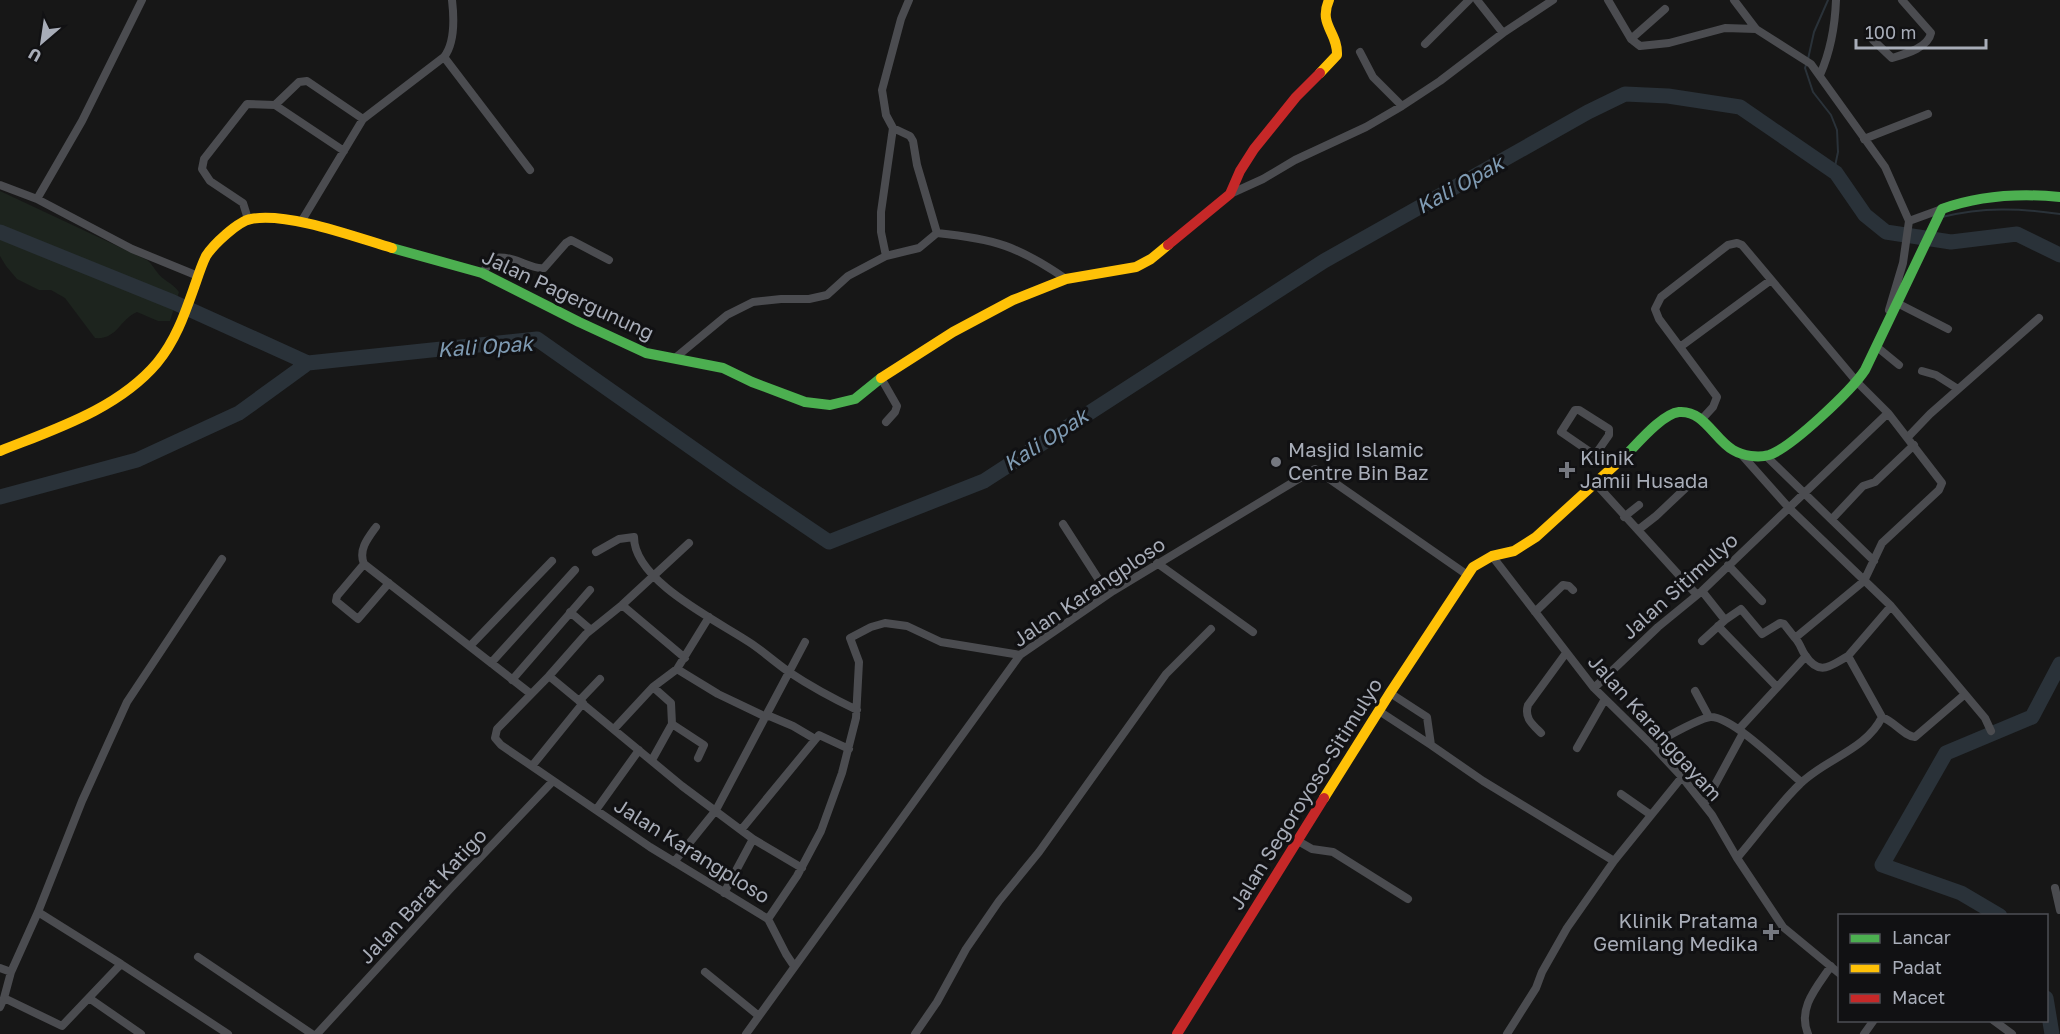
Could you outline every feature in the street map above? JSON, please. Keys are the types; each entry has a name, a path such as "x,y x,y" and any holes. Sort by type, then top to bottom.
{"street":[{"path":"37,200 82,121 142,0"},
{"path":"301,222 363,118 449,51 452,0"},
{"path":"886,256 881,232 881,212 893,128 886,115 882,90 901,19 909,0"},
{"name":"Jalan Pagergunung","path":"248,219 301,222 482,273 646,353 723,368 752,382 805,402 830,405 855,399 881,378 953,332 1013,300 1066,279 1136,267 1183,234 1230,194 1240,171 1254,149 1296,97 1337,55 1338,46 1324,18 1325,6 1329,0"},
{"path":"1425,44 1469,0"},
{"path":"1477,0 1503,33"},
{"path":"1230,194 1263,179 1295,160 1343,139 1402,106 1553,0"},
{"path":"1619,0 1610,3 1636,45 1646,47 1725,28 1756,29"},
{"path":"1466,574 1492,556 1514,551 1530,541 1596,484 1669,415 1676,412 1688,412 1702,419 1731,449 1741,454 1765,455 1778,451 1857,382 1877,347 1897,303 1908,264 1909,225 1886,167 1820,75 1807,62 1756,29 1734,0"},
{"path":"1820,75 1827,61 1834,30 1836,0"},
{"path":"1873,40 1892,58 1913,50 1927,41 1931,33 1902,0"},
{"path":"1631,39 1665,9"},
{"path":"1360,52 1373,77 1402,106"},
{"path":"444,57 530,170"},
{"path":"275,105 299,82 307,81 363,118"},
{"path":"0,450 80,419 130,388 156,363 176,336 206,256 221,238 248,219 243,203 210,181 201,169 204,159 247,104 275,105 344,151"},
{"path":"1864,139 1928,114"},
{"path":"893,128 910,136 914,141 917,165 937,233"},
{"path":"0,185 37,200 132,249 198,276"},
{"path":"1909,225 1967,200 2023,194 2060,196"},
{"path":"1882,335 1908,264 1942,209"},
{"path":"675,358 727,315 753,302 809,299 827,295 848,276 886,256 919,248 937,233 990,240 1018,249 1066,279"},
{"path":"482,273 494,258 503,256 522,260 539,269 544,268 571,240 609,260"},
{"path":"1702,419 1715,404 1717,397 1659,319 1655,309 1658,301 1732,243 1742,245 1857,382 1888,413 1940,479 1941,487 1882,543 1867,576 1795,638"},
{"path":"1680,347 1771,280"},
{"path":"1897,303 1948,329"},
{"path":"1908,437 1930,414 2039,318"},
{"path":"1877,347 1899,365"},
{"path":"1922,371 1936,375 1958,389"},
{"path":"881,378 897,406 886,422"},
{"path":"1595,456 1609,435 1609,429 1579,410 1575,410 1561,432 1595,456 1612,467"},
{"name":"Jalan Sitimulyo","path":"1594,688 1658,627 1700,593 1888,413"},
{"path":"1832,519 1863,486 1875,482 1914,445"},
{"path":"1741,454 1789,508 1867,576 1985,718 1991,731"},
{"path":"1765,455 1874,561"},
{"name":"Jalan Karangploso","path":"746,1034 1020,655 1108,594 1315,469 1466,574"},
{"path":"1638,530 1692,482"},
{"path":"1596,484 1624,517 1725,620"},
{"path":"1624,517 1639,505"},
{"path":"1063,524 1108,594"},
{"path":"376,527 362,549 364,564 531,694 591,630 655,576 689,543"},
{"path":"596,552 619,539 634,537 636,550 655,576 675,595 752,644 788,672 856,710"},
{"name":"Jalan Karanggayam","path":"1492,556 1594,688 1682,777 1712,815 1737,858 1783,927 1838,973"},
{"path":"0,1007 11,972 38,912 82,801 132,692 156,660 222,559"},
{"path":"470,646 552,561"},
{"path":"1157,563 1253,632"},
{"path":"364,564 337,596 336,601 355,617 358,619 364,614 389,583"},
{"path":"1728,565 1762,601"},
{"path":"491,663 575,570"},
{"name":"Jalan Segoroyoso-Sitimulyo","path":"1177,1034 1466,574"},
{"path":"1535,612 1563,585 1569,586 1572,591"},
{"path":"512,680 590,590"},
{"path":"622,605 685,658"},
{"path":"1702,640 1741,609 1762,634 1780,623 1784,624 1815,666 1826,669 1848,656 1891,606"},
{"path":"570,612 591,630"},
{"path":"614,729 653,687 677,669 709,617"},
{"path":"768,919 802,868 821,831 849,749 856,718 859,662 850,638 871,627 885,623 907,626 941,642 1020,655"},
{"path":"1718,626 1777,687"},
{"path":"915,1034 937,1002 966,949 999,901 1039,852 1166,674 1210,629"},
{"path":"674,862 716,810 806,642"},
{"path":"1541,733 1528,721 1526,711 1566,652"},
{"path":"1704,805 1741,731 1806,656"},
{"path":"1848,656 1882,717 1896,724 1908,736 1915,737 1964,694"},
{"path":"677,669 718,694 793,726 815,740"},
{"path":"549,676 682,786 753,839 802,868"},
{"path":"532,766 600,679"},
{"path":"652,759 673,719 671,703 653,687"},
{"path":"1695,691 1709,717"},
{"path":"1390,693 1427,717 1431,745"},
{"name":"Jalan Karangploso","path":"531,694 497,729 495,738 501,745 674,862 768,919 794,966"},
{"path":"1577,748 1605,699"},
{"path":"1378,711 1483,781 1614,861"},
{"path":"1652,745 1709,717 1720,719 1741,731 1801,782"},
{"path":"1737,858 1801,782 1848,752 1875,729 1882,717"},
{"path":"672,724 704,745 698,758"},
{"path":"741,830 819,735 849,749"},
{"path":"596,810 639,750"},
{"path":"1507,1034 1536,988 1542,972 1567,928 1614,861 1682,777"},
{"name":"Jalan Barat Katigo","path":"318,1034 458,880 553,781"},
{"path":"1621,794 1651,815"},
{"path":"724,893 753,839"},
{"path":"1298,841 1312,849 1333,852 1408,899"},
{"path":"2055,888 2060,910"},
{"path":"38,912 228,1034"},
{"path":"198,957 312,1034"},
{"path":"4,998 62,1030 121,964"},
{"path":"1808,1034 1804,1012 1831,966"},
{"path":"0,968 11,972"},
{"path":"705,972 759,1016"},
{"path":"89,998 141,1034"},
{"path":"1997,1022 2012,1034"}],"shaded area":[{"path":"0,191 147,260 159,275 179,292 170,321 158,321 137,312 113,333 102,338 95,338 65,298 51,290 39,290 17,279 0,256"}],"waterway":[{"path":"1808,59 1814,32 1828,0"},
{"path":"1806,65 1813,92 1831,115 1837,130 1838,152 1834,171"},
{"name":"Kali Opak","path":"0,497 137,460 239,413 308,363 537,339 829,542 984,481 1324,261 1588,112 1625,94 1668,96 1740,107 1836,173 1865,215 1886,232 1951,242 2017,234 2060,255"},
{"path":"1942,217 1972,211 2001,210 2060,214"},
{"path":"0,232 173,302 308,363"},
{"path":"1997,914 1961,893 1882,865 1946,753 2032,717 2060,664"},
{"path":"2048,1010 2052,1034"}],"traffic: fast":[{"path":"1626,455 1658,423 1679,412 1688,413 1702,420 1726,445 1741,454 1760,456 1779,450 1848,391 1865,370 1942,209 2000,196 2060,197"},
{"path":"392,248 482,273 646,353 723,368 752,382 805,402 830,405 855,399 881,378"}],"traffic: slow":[{"path":"1320,73 1337,55 1335,40 1326,16 1329,0"},
{"path":"0,451 84,416 124,393 141,379 164,354 175,334 185,314 206,256 226,234 239,224 251,219 283,219 341,232 392,248"},
{"path":"881,378 953,332 1013,300 1066,279 1136,267 1151,259 1168,245"},
{"path":"1324,798 1473,567 1492,556 1514,551 1536,537 1626,455"}],"traffic: jam":[{"path":"1168,245 1230,194 1240,171 1254,149 1296,97 1320,73"},
{"path":"1177,1034 1324,798"}],"place":[{"name":"Masjid Islamic Centre Bin Baz","path":"1276,462"},
{"name":"Klinik Jamii Husada","path":"1567,470"},
{"name":"Klinik Pratama Gemilang Medika","path":"1771,932"}]}
